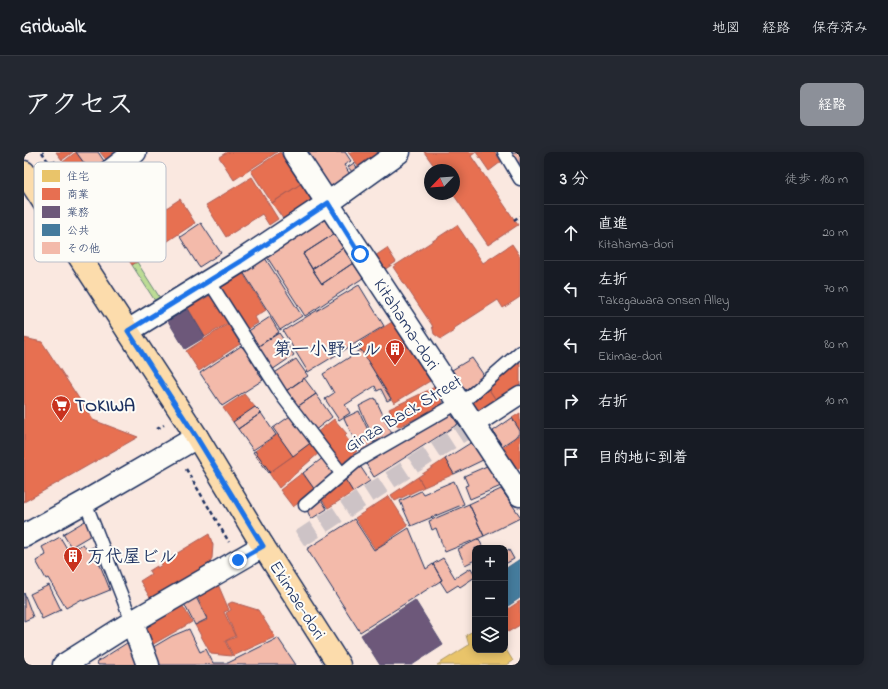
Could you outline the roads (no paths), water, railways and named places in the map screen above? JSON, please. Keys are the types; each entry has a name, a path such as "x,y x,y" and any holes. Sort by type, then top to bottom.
{"main road":[{"name":"Ekimae-dori","path":"24,172 34,187"},
{"name":"Ekimae-dori","path":"83,262 197,438 263,546 339,665"}],"street":[{"path":"122,162 135,152"},
{"name":"Kitahama-dori","path":"294,152 520,495"},
{"path":"128,331 209,281 328,203 399,152"},
{"path":"474,425 520,395"},
{"path":"24,536 197,438"},
{"path":"64,665 85,659 132,622 263,546"},
{"path":"132,622 148,665"}],"lane":[{"path":"504,152 520,179"},
{"path":"209,281 284,398 341,473"},
{"name":"Ginza Back Street","path":"305,505 357,461 470,396 520,352"},
{"path":"85,502 132,622"}],"tunnel":[{"path":"300,539 474,425"}],"place":[{"name":"第一小野ビル","path":"395,366"},
{"name":"TOKIWA","path":"61,422"},
{"name":"万代屋ビル","path":"73,573"}]}
